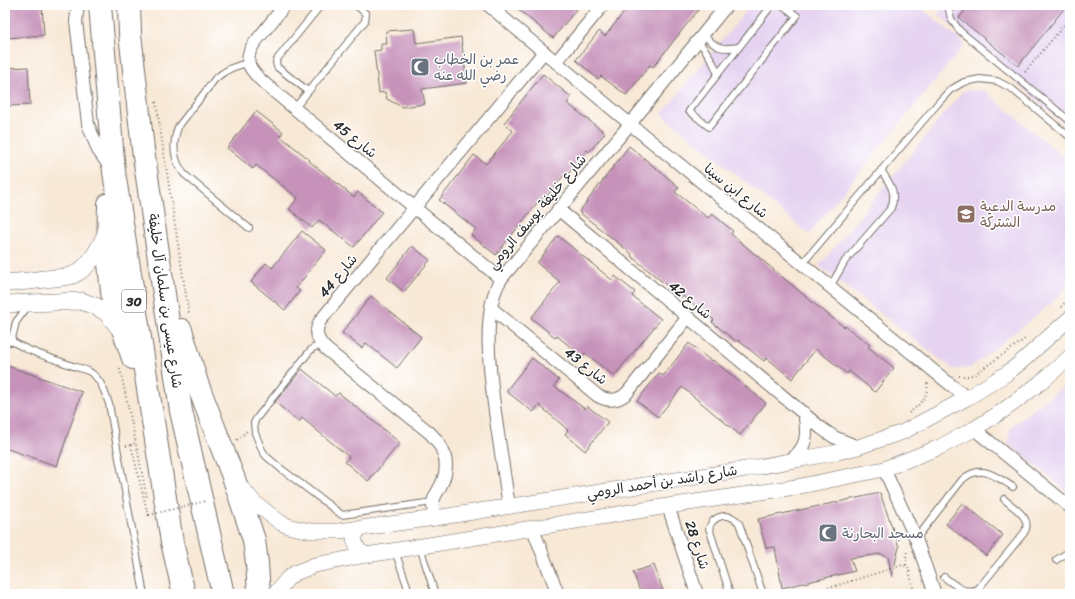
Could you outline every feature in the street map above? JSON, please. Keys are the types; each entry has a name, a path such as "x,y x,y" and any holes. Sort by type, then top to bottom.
{"highway":[{"name":"30","path":"100,5 114,172 172,542 184,594"},
{"name":"شارع عيسى بن سلمان آل خليفة","path":"129,5 130,34 143,149 181,411 223,594"},
{"path":"143,149 185,346 197,383 234,479 254,540 257,563 258,594"},
{"path":"114,172 111,182 108,230 108,254 113,301 136,367 148,394"}],"main road":[{"path":"5,283 64,277 79,271 86,266 97,252 108,230"},
{"path":"40,302 52,298 54,293 53,288 43,280"},
{"path":"5,304 87,302 106,312 124,334"}],"street":[{"path":"69,5 73,46 82,66"},
{"path":"78,5 76,21 88,124 98,150 114,172"},
{"path":"248,63 249,51 252,45 285,5"},
{"name":"شارع ابن سينا","path":"488,5 630,124 967,398"},
{"path":"556,62 603,5"},
{"name":"شارع خليفة يوسف الرومي","path":"509,506 489,362 489,326 494,291 500,279 630,124 727,5"},
{"name":"شارع 44","path":"322,345 316,334 317,326 320,321 544,52"},
{"name":"شارع 45","path":"248,63 250,68 259,78 294,109 500,279"},
{"name":"شارع 42","path":"558,209 804,414 827,432 858,447"},
{"name":"شارع 43","path":"491,308 598,396 612,401 620,399 627,393 688,317"},
{"name":"شارع راشد بن أحمد الرومي","path":"234,479 259,506 272,516 291,527 323,532 358,529 435,518 789,461 858,447 903,432 967,398 1006,374 1070,318"},
{"path":"322,345 430,433 441,445 446,458 446,471 442,484 433,502 435,518"},
{"name":"شارع راشد بن أحمد الرومي","path":"275,594 288,578 304,569 367,555 668,506 796,487 862,472 884,469 940,447 974,429 1004,410 1040,384 1070,357"},
{"path":"789,461 800,451 805,442 807,431 804,414"},
{"path":"974,429 1070,507"},
{"path":"746,469 742,478 744,487 751,494"},
{"path":"884,469 916,539 935,594"},
{"path":"711,474 719,480 720,490 715,499"},
{"path":"585,494 581,503 583,512 591,519"},
{"path":"553,525 560,517 561,507 556,498"},
{"name":"شارع 28","path":"668,506 697,594"},
{"path":"358,529 354,539 358,550 367,555"},
{"path":"532,529 558,594"}],"lane":[{"path":"308,91 279,68 276,62 321,5"},
{"path":"294,109 366,19 365,12 356,5"},
{"path":"772,5 689,111 709,127 797,16 782,5"},
{"path":"948,5 950,19 960,31 1070,121"},
{"path":"700,38 726,49 739,47"},
{"path":"700,38 718,74"},
{"path":"248,63 234,66 215,79 178,127 174,146 178,166 184,174 249,228"},
{"path":"802,264 950,90 964,82 980,79 997,81 1012,89 1070,137"},
{"path":"830,287 845,261 891,208 894,195 892,188 881,170"},
{"path":"11,342 16,322 24,311 40,302"},
{"path":"5,335 11,342 90,372 98,380 104,391 109,404 144,594"},
{"path":"322,345 313,348 309,352 256,419 254,423 255,433 266,456 342,515 433,502"},
{"path":"916,539 962,480 971,474 983,472 990,473 1013,487"},
{"path":"944,577 964,591 973,591 978,589 1024,533 1027,527 1024,516 1004,500"},
{"path":"730,594 709,528 712,522 726,516 735,518 739,523 763,594"},
{"path":"420,547 435,594"},
{"path":"395,551 410,594"},
{"path":"1056,560 1070,551"}],"path":[{"path":"1019,79 1070,18"},
{"path":"155,96 189,318"},
{"path":"232,442 240,438 254,423"},
{"path":"131,445 148,515 206,502"},
{"path":"809,594 903,565 909,569 914,588"}],"shaded area":[{"path":"751,5 918,5 965,44 809,234 662,114"},
{"path":"945,5 1070,5 1070,129 938,14"},
{"name":"مدرسة الدعية الشتركة","path":"984,90 1070,163 1070,282 1053,302 970,368 953,369 819,266 963,91"},
{"path":"1070,381 1070,494 1008,443 1011,427"}],"building":[{"path":"5,5 42,5 44,35 6,38"},
{"path":"513,5 580,5 553,38"},
{"path":"630,5 702,5 653,67 650,65 626,95 601,76 598,79 576,60 599,31 605,36"},
{"path":"969,5 1067,5 1018,66 959,18"},
{"name":"عمر بن الخطاب رضي الله عنه","path":"414,29 416,43 461,37 467,83 422,89 425,104 402,107 387,99 385,92 379,93 374,51 381,50 381,44 387,44 386,31"},
{"path":"28,67 30,105 8,106 8,103 5,103 5,68"},
{"path":"543,74 571,97 567,103 605,133 589,152 587,150 566,177 564,175 544,200 541,198 496,255 471,235 476,229 439,200 474,155 486,164 513,131 504,123"},
{"path":"256,111 283,132 280,136 310,160 309,161 354,197 358,192 382,212 354,247 319,220 312,228 289,209 298,198 256,165 253,169 227,148"},
{"path":"629,146 679,187 675,192 708,218 712,214 733,231 731,234 817,306 870,345 868,347 894,368 875,392 849,371 847,374 816,349 792,379 767,358 764,361 738,340 737,342 712,322 714,320 683,296 682,298 631,256 632,254 579,212"},
{"path":"302,231 326,250 296,288 300,291 285,310 251,282 266,263 272,268"},
{"path":"558,236 612,280 615,276 635,292 632,296 661,319 614,376 585,353 582,356 531,318 560,282 537,263"},
{"path":"412,246 430,260 404,292 387,278"},
{"path":"371,296 421,337 397,368 366,343 362,348 342,333"},
{"path":"689,343 711,361 713,360 766,403 740,435 682,387 658,417 637,401 659,373 663,376"},
{"path":"532,358 559,380 554,386 585,409 587,406 608,422 585,451 565,434 568,430 539,405 533,412 506,391"},
{"path":"5,365 82,392 57,466 5,448"},
{"path":"302,369 335,396 339,393 400,443 368,481 345,462 349,457 302,418 299,422 275,402"},
{"name":"مسجد البحارنة","path":"880,493 899,547 892,577 888,557 881,554 850,558 855,571 782,588 775,547 766,548 758,519"},
{"path":"962,503 1003,535 986,556 946,524"},
{"path":"654,565 664,594 641,594 633,572"}],"place":[{"name":"عمر بن الخطاب رضي الله عنه","path":"420,67"},
{"name":"مدرسة الدعية الشتركة","path":"966,214"},
{"name":"مسجد البحارنة","path":"828,533"}]}
